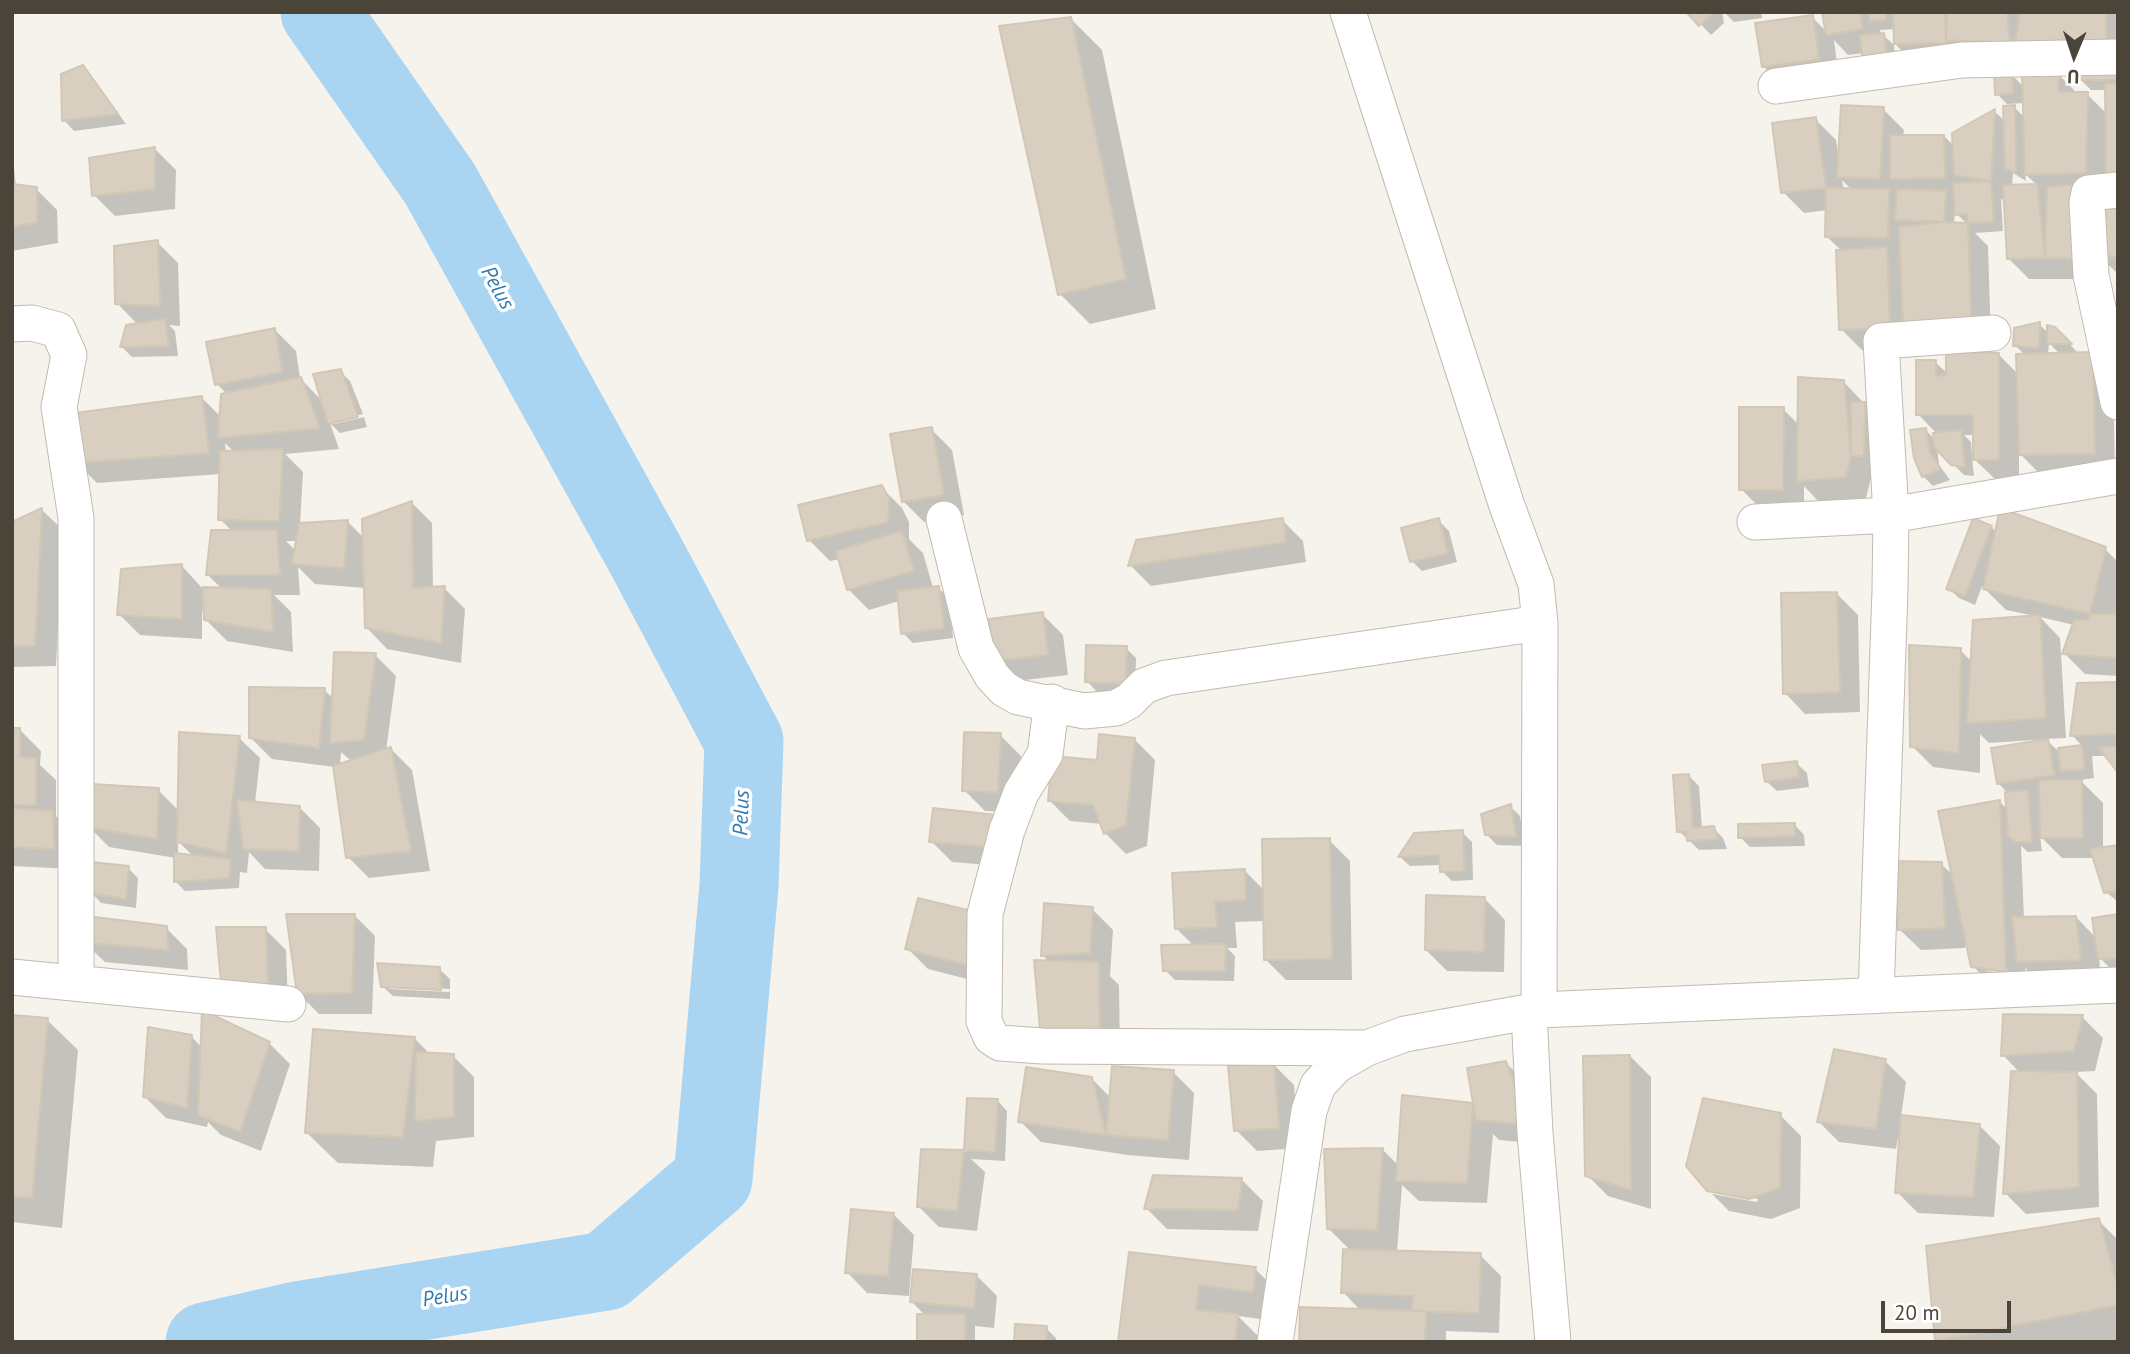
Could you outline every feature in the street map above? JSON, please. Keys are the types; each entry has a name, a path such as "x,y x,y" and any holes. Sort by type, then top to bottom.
{"street":[{"path":"1348,12 1507,506 1536,584 1540,622 1534,1012 1535,1133 1553,1342"},
{"path":"1776,86 1962,60 2118,57"},
{"path":"2118,190 2089,193 2087,203 2091,275 2118,402"},
{"path":"12,324 32,323 58,330 69,355 59,407 76,518 76,982"},
{"path":"1862,995 1891,590 1891,515 1881,341 1993,333"},
{"path":"1755,522 1891,515 2118,475"},
{"path":"944,519 975,648 992,676 1004,689 1018,697 1052,702 1084,711 1116,708 1129,701 1144,686 1166,678 1540,622"},
{"path":"1052,702 1045,754 1021,793 1007,830 985,914 984,1021 991,1037 1000,1043 1043,1046 1367,1048"},
{"path":"12,977 288,1004"},
{"path":"1275,1342 1309,1111 1318,1085 1338,1065 1367,1048 1405,1034 1534,1012 2118,985"}],"building":[{"path":"1686,12 1714,12 1714,13 1699,26"},
{"path":"1822,12 1860,12 1863,29 1826,35"},
{"path":"1869,12 1886,12 1886,20 1869,21"},
{"path":"1893,12 1945,12 1946,43 1894,44"},
{"path":"1947,12 2007,12 2009,38 2015,43 1946,40"},
{"path":"2020,12 2106,12 2106,40 2015,43"},
{"path":"1813,15 1819,59 1762,67 1755,23"},
{"path":"1071,17 1126,279 1058,295 999,26"},
{"path":"1884,33 1887,61 1863,64 1860,35"},
{"path":"2069,63 2117,64 2116,80 2079,80"},
{"path":"83,65 118,114 62,121 61,74"},
{"path":"2012,72 2013,93 1995,95 1994,73"},
{"path":"2059,72 2058,92 2088,92 2086,173 2025,175 2022,73"},
{"path":"2105,83 2118,84 2118,173 2106,173"},
{"path":"1841,105 1884,107 1880,179 1837,177"},
{"path":"2015,105 2016,173 2005,168 2003,106"},
{"path":"1995,109 1991,181 1954,175 1952,133"},
{"path":"1816,117 1826,188 1781,193 1772,123"},
{"path":"1890,135 1944,135 1945,178 1890,179"},
{"path":"155,147 155,189 92,196 89,158"},
{"path":"1991,181 1994,222 1968,223 1967,214 1955,215 1953,183"},
{"path":"12,184 37,187 37,222 12,227"},
{"path":"2037,184 2045,258 2007,259 2003,185"},
{"path":"2078,184 2080,259 2045,258 2047,187"},
{"path":"1826,188 1889,189 1888,238 1825,237"},
{"path":"1897,189 1946,191 1944,222 1895,220"},
{"path":"2100,207 2118,209 2118,257 2096,255"},
{"path":"1944,222 1968,223 1971,321 1903,324 1899,227"},
{"path":"158,240 160,306 115,304 114,246"},
{"path":"1887,247 1890,328 1839,330 1836,250"},
{"path":"165,319 169,346 120,347 126,325"},
{"path":"2040,322 2039,348 2013,346 2014,328"},
{"path":"2047,325 2055,327 2072,344 2047,344"},
{"path":"275,328 282,372 215,385 206,342"},
{"path":"1946,352 1999,353 1999,460 1973,460 1973,415 1916,415 1916,360 1936,360 1936,376 1946,375"},
{"path":"2093,352 2095,454 2019,455 2016,354"},
{"path":"341,369 358,417 328,424 313,374"},
{"path":"301,377 320,428 218,438 221,394"},
{"path":"1798,377 1844,380 1851,456 1846,477 1797,481"},
{"path":"202,396 209,453 75,463 68,414"},
{"path":"1851,402 1865,402 1864,456 1851,456"},
{"path":"1739,407 1784,407 1783,490 1739,490"},
{"path":"932,427 944,495 902,502 890,434"},
{"path":"1926,428 1930,453 1941,469 1922,477 1914,458 1910,430"},
{"path":"1961,430 1965,467 1951,465 1934,447 1933,433"},
{"path":"283,449 279,521 218,520 220,451"},
{"path":"882,485 889,499 888,522 807,541 798,505"},
{"path":"412,501 413,588 445,586 441,643 365,628 362,519"},
{"path":"42,508 35,646 12,646 12,522"},
{"path":"2000,508 2106,547 2090,614 1983,589"},
{"path":"1283,518 1286,542 1128,566 1136,540"},
{"path":"1439,518 1448,553 1410,562 1401,528"},
{"path":"1973,518 1992,526 1965,596 1946,589"},
{"path":"348,520 344,568 292,564 299,523"},
{"path":"211,530 277,530 280,575 206,575"},
{"path":"902,531 914,571 847,590 836,551"},
{"path":"182,564 182,619 117,615 121,569"},
{"path":"939,586 944,628 901,634 897,591"},
{"path":"203,587 271,589 273,632 204,620"},
{"path":"1837,592 1840,692 1783,694 1781,593"},
{"path":"1043,612 1048,655 994,661 989,619"},
{"path":"2090,614 2118,614 2118,658 2062,654 2074,620 2089,620"},
{"path":"2040,615 2046,718 1967,723 1973,620"},
{"path":"1086,645 1127,646 1126,684 1085,682"},
{"path":"1909,645 1961,648 1959,753 1910,747"},
{"path":"334,652 376,653 364,740 330,743"},
{"path":"2118,682 2118,734 2070,736 2077,683"},
{"path":"249,687 325,688 319,748 249,738"},
{"path":"12,728 20,728 20,757 36,758 36,805 12,805"},
{"path":"179,732 240,736 226,853 177,842"},
{"path":"964,732 1001,733 998,792 962,791"},
{"path":"1099,734 1135,738 1126,825 1104,834 1093,805 1048,801 1052,756 1097,760"},
{"path":"2048,739 2054,775 1997,784 1991,748"},
{"path":"2082,745 2085,769 2061,771 2058,748"},
{"path":"2118,746 2118,773 2099,748"},
{"path":"391,747 411,851 346,858 333,766"},
{"path":"1797,761 1799,777 1765,782 1762,765"},
{"path":"1689,774 1693,828 1714,826 1718,839 1687,841 1686,832 1677,832 1673,775"},
{"path":"2039,780 2082,780 2083,838 2040,838"},
{"path":"92,784 159,788 157,839 86,827"},
{"path":"2028,790 2032,842 2016,842 2008,836 2005,792"},
{"path":"237,800 300,806 299,851 243,849"},
{"path":"2000,800 2006,972 1971,967 1938,811"},
{"path":"1511,804 1516,837 1485,835 1481,814"},
{"path":"12,808 53,811 54,849 12,847"},
{"path":"933,808 996,815 994,847 929,842"},
{"path":"1795,823 1795,836 1738,838 1738,824"},
{"path":"1463,830 1464,871 1440,872 1439,855 1398,857 1414,833"},
{"path":"1330,838 1332,959 1264,960 1262,839"},
{"path":"2118,845 2118,891 2104,893 2090,849"},
{"path":"174,853 231,859 229,878 174,882"},
{"path":"1894,861 1942,862 1945,928 1898,930"},
{"path":"92,862 129,866 126,899 89,893"},
{"path":"1245,869 1246,900 1215,902 1217,927 1175,929 1172,873"},
{"path":"1426,895 1485,897 1484,952 1425,950"},
{"path":"918,898 980,913 967,965 905,949"},
{"path":"1044,903 1093,907 1090,953 1041,956"},
{"path":"286,914 355,914 352,993 297,994"},
{"path":"2118,914 2118,958 2098,959 2092,918"},
{"path":"79,915 167,926 168,950 82,942"},
{"path":"2076,916 2081,960 2017,962 2012,917"},
{"path":"216,927 266,927 268,987 221,982"},
{"path":"1226,944 1225,971 1163,971 1161,945"},
{"path":"1034,960 1099,962 1100,1037 1040,1029"},
{"path":"377,963 440,967 441,990 381,987"},
{"path":"202,1010 270,1042 240,1132 198,1115"},
{"path":"2003,1014 2083,1015 2074,1051 2001,1056"},
{"path":"12,1015 48,1018 32,1198 12,1196"},
{"path":"148,1027 192,1035 187,1108 143,1097"},
{"path":"313,1029 415,1037 403,1137 305,1133"},
{"path":"1834,1049 1886,1059 1876,1129 1817,1122"},
{"path":"416,1052 454,1054 454,1117 415,1121"},
{"path":"1630,1055 1631,1190 1585,1176 1583,1056"},
{"path":"1506,1061 1522,1108 1520,1124 1476,1120 1467,1068"},
{"path":"1274,1062 1279,1128 1234,1131 1228,1066"},
{"path":"1112,1066 1174,1070 1168,1140 1106,1135"},
{"path":"1026,1067 1092,1077 1106,1135 1018,1122"},
{"path":"2011,1071 2077,1072 2079,1187 2003,1194"},
{"path":"1402,1095 1473,1103 1467,1183 1396,1181"},
{"path":"967,1098 998,1099 995,1152 964,1150"},
{"path":"1703,1098 1781,1113 1780,1188 1749,1199 1707,1191 1686,1166"},
{"path":"1901,1115 1980,1124 1973,1197 1895,1193"},
{"path":"1383,1148 1377,1230 1327,1229 1324,1149"},
{"path":"921,1149 964,1150 957,1211 917,1207"},
{"path":"1153,1175 1242,1178 1238,1210 1144,1209"},
{"path":"851,1209 894,1213 888,1276 845,1273"},
{"path":"2099,1218 2118,1288 2118,1305 1935,1341 1926,1246"},
{"path":"1343,1249 1481,1253 1479,1313 1412,1311 1413,1296 1341,1293"},
{"path":"1129,1252 1256,1267 1253,1292 1199,1285 1196,1310 1238,1314 1235,1342 1118,1342"},
{"path":"913,1269 977,1274 974,1308 910,1302"},
{"path":"1300,1307 1426,1311 1425,1342 1299,1342"},
{"path":"917,1314 965,1314 965,1342 917,1342"},
{"path":"1015,1324 1047,1326 1046,1342 1014,1342"}],"waterway":[{"name":"Pelus","path":"205,1342 297,1321 606,1271 713,1179 739,886 744,741 647,558 440,184 320,12"}]}
